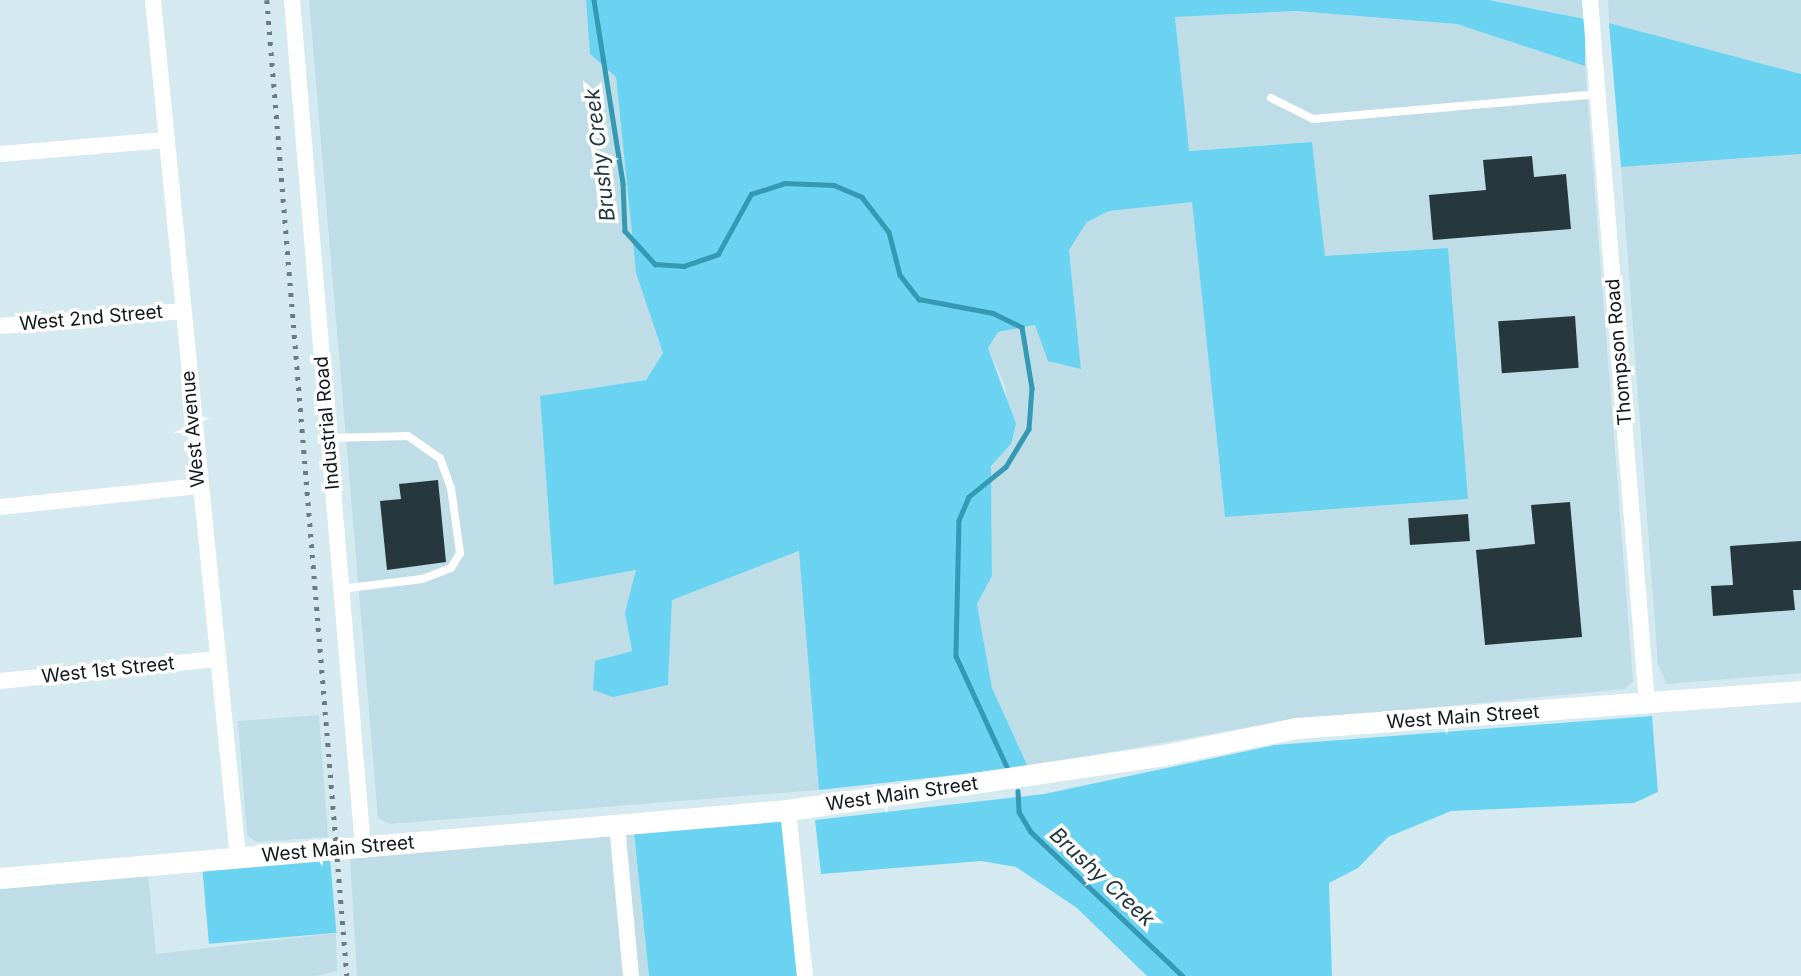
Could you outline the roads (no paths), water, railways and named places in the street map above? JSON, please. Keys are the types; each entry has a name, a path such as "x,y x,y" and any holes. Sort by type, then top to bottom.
{"main road":[{"name":"West Main Street","path":"0,878 788,810 1150,757 1297,728 1801,691"}],"street":[{"name":"West Avenue","path":"153,0 216,659 238,858"},
{"name":"Industrial Road","path":"292,0 363,847"},
{"name":"Thompson Road","path":"1590,0 1647,704"},
{"path":"0,154 166,140"},
{"name":"West 2nd Street","path":"0,326 183,311"},
{"path":"0,507 199,486"},
{"name":"West 1st Street","path":"0,681 216,659"},
{"path":"788,810 805,976"},
{"path":"617,825 631,976"}],"lane":[{"path":"1271,98 1313,119 1597,94"},
{"path":"328,438 408,436 440,458 451,488 460,553 451,568 422,579 341,589"}],"waterway":[{"name":"Brushy Creek","path":"594,0 623,184 625,231 655,264 684,266 718,254 751,194 784,183 834,185 862,197 889,232 900,275 919,299 993,313 1022,327 1032,388 1029,429 1006,467 969,497 959,520 956,656 1008,769"},
{"name":"Brushy Creek","path":"1018,791 1019,812 1031,832 1183,976"}],"railway":[{"path":"267,0 347,976"}]}
